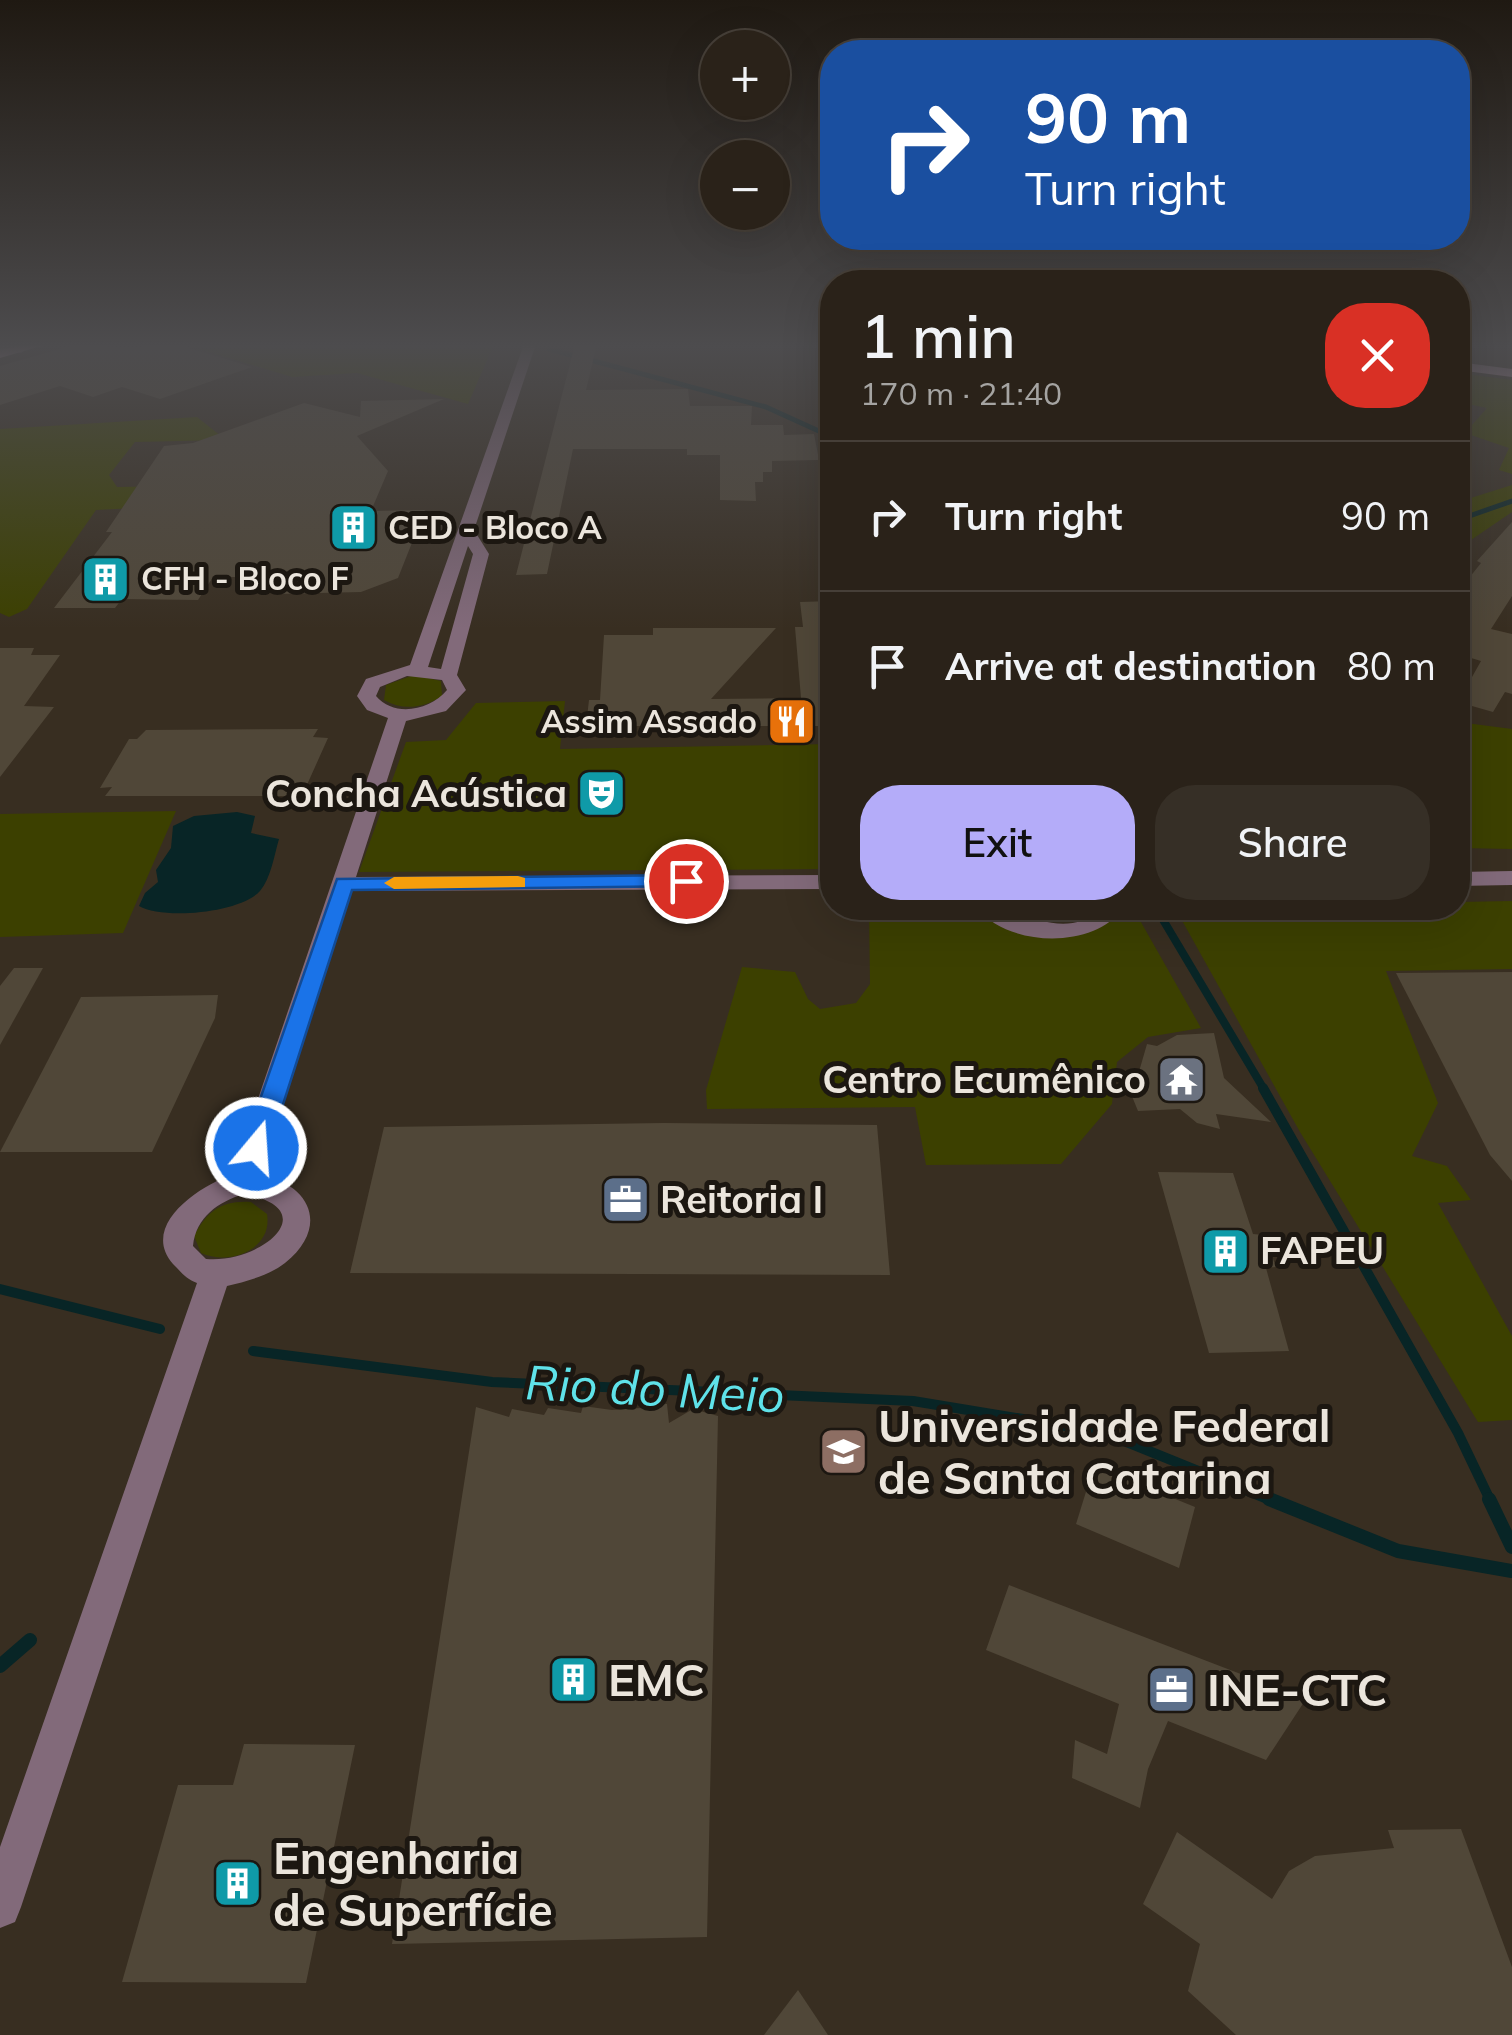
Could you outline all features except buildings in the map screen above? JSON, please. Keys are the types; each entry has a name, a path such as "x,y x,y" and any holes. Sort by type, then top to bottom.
{"street":[{"path":"418,669 499,439"},
{"path":"448,675 482,554 468,532"},
{"path":"418,669 448,675 456,684 453,698 430,710 399,714 376,708 366,696 368,689 393,673 418,669"},
{"path":"244,1184 399,714"},
{"path":"1470,879 1512,878"},
{"path":"344,884 820,882"},
{"path":"1006,920 1039,930 1070,930 1098,920"},
{"path":"244,1184 267,1184 284,1191 295,1203 298,1219 293,1237 259,1267 215,1275 185,1262 178,1235 196,1206 210,1195 244,1184"},
{"path":"0,1908 215,1275"}],"shaded area":[{"path":"0,439 226,440 135,442 109,475 117,487 179,486 156,507 96,510 27,609 9,617 0,613"},
{"path":"1483,439 1512,439 1512,474 1499,470 1509,448"},
{"path":"1512,485 1512,512 1470,542 1470,498"},
{"path":"414,675 441,681 442,696 413,707 384,700 386,685"},
{"path":"565,701 560,749 820,744 820,869 359,872 406,742 446,740 476,703"},
{"path":"1470,724 1512,729 1512,849 1470,848"},
{"path":"176,811 123,933 0,937 0,814"},
{"path":"1512,901 1512,969 1386,971 1438,1103 1412,1156 1447,1166 1471,1200 1438,1203 1512,1336 1512,1420 1478,1422 1300,1132 1182,920 1470,920 1470,902"},
{"path":"869,920 1006,920 1070,930 1094,920 1140,920 1201,1028 1148,1037 1117,1062 1112,1104 1061,1164 926,1165 915,1107 707,1109 706,1090 742,967 795,972 808,999 820,1009 856,1003 870,984"},
{"path":"251,1202 267,1214 267,1227 256,1246 236,1256 212,1257 201,1253 194,1236 204,1220 224,1205"}],"water":[{"path":"237,812 255,816 251,833 279,839 270,873 260,891 236,905 201,912 165,913 139,906 145,893 158,882 156,870 171,848 173,826 194,816"}],"waterway":[{"path":"1470,516 1512,501"},
{"path":"1163,920 1265,1091"},
{"path":"1263,1088 1458,1433 1491,1502"},
{"name":"Rio do Meio","path":"0,1289 160,1329"},
{"name":"Rio do Meio","path":"253,1351 492,1382 913,1401 1102,1432 1275,1502"},
{"name":"Rio do Meio","path":"1269,1499 1398,1551 1512,1571"},
{"path":"1489,1499 1512,1547"},
{"path":"0,1666 30,1640"}],"slow traffic":[{"path":"394,883 518,882"}],"place":[{"name":"CED - Bloco A","path":"353,528"},
{"name":"CFH - Bloco F","path":"106,579"},
{"name":"Assim Assado","path":"792,722"},
{"name":"Concha Acústica","path":"602,794"},
{"name":"Centro Ecumênico","path":"1181,1080"},
{"name":"Reitoria I","path":"625,1200"},
{"name":"FAPEU","path":"1225,1251"},
{"name":"Universidade Federal de Santa Catarina","path":"843,1452"},
{"name":"EMC","path":"573,1680"},
{"name":"INE-CTC","path":"1172,1690"},
{"name":"Engenharia de Superfície","path":"238,1884"}],"route":[{"path":"256,1148 344,884 686,881"}]}
